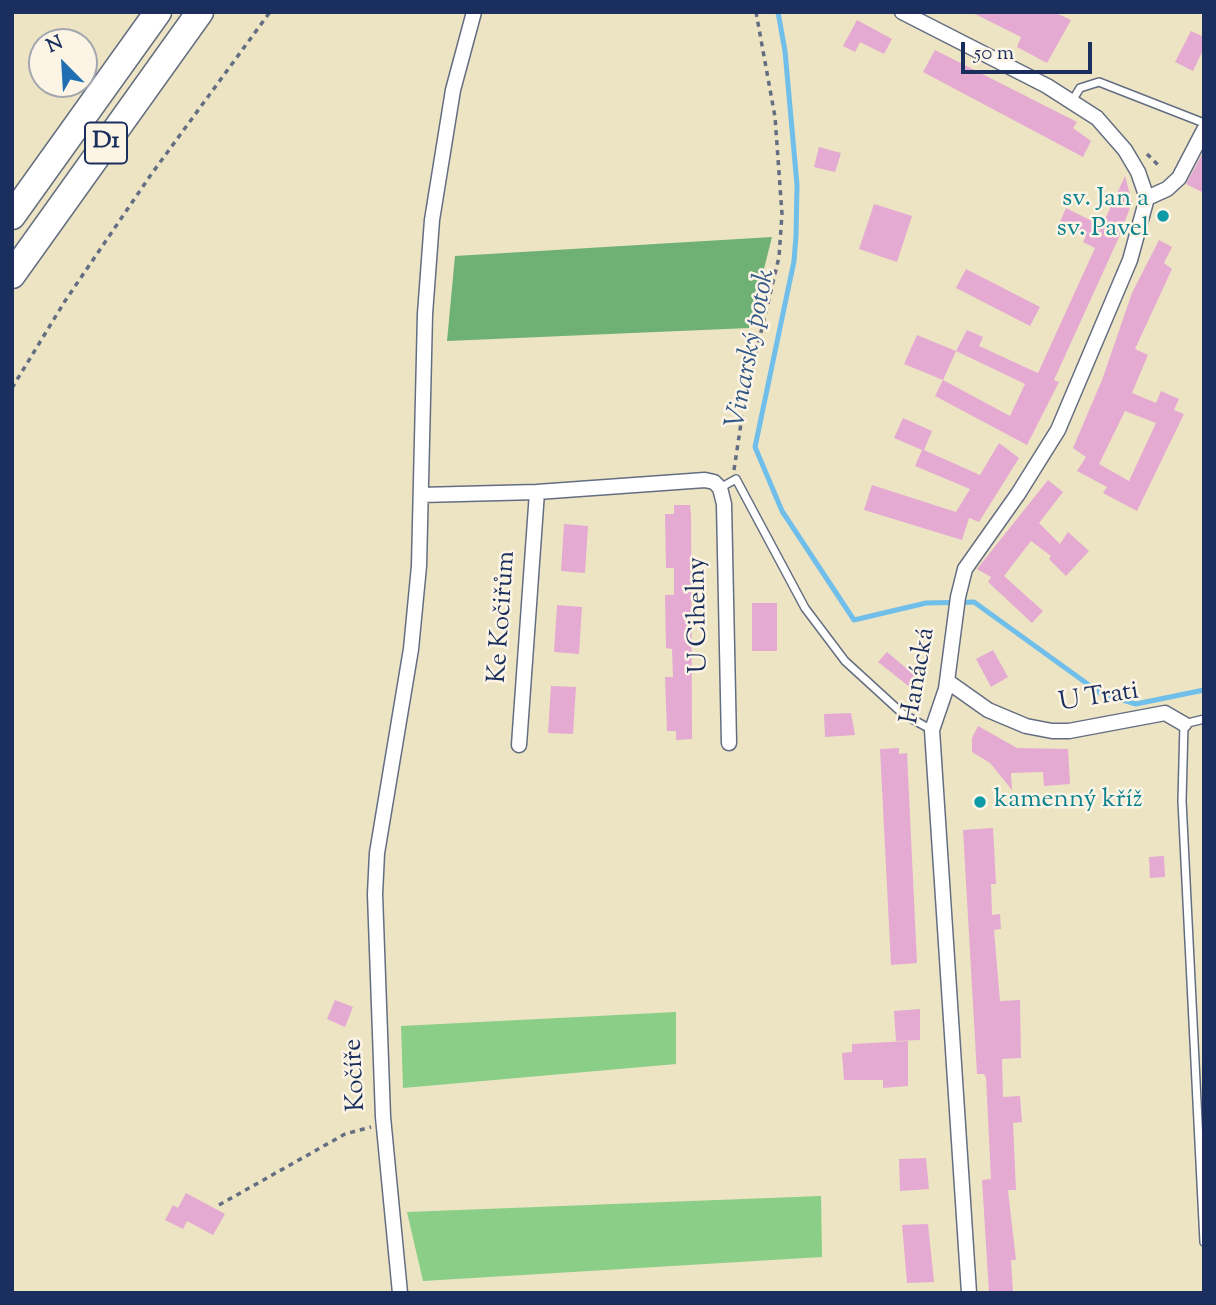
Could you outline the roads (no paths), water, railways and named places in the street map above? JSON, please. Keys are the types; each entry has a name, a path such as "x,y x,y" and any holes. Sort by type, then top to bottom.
{"highway":[{"name":"D1","path":"12,216 158,12"},
{"name":"D1","path":"12,275 200,12"}],"street":[{"name":"Kočíře","path":"400,1293 384,1127 374,894 377,853 411,649 419,566 425,314 432,220 453,90 474,12"},
{"path":"902,12 1072,101 1097,118 1115,137 1138,172 1147,198 1167,189 1179,178 1204,130"},
{"name":"Hanácká","path":"969,1293 932,730 947,681 957,603 969,561 1018,494 1058,430 1130,260 1147,198"},
{"path":"421,495 537,492 705,480 720,488"},
{"name":"U Cihelny","path":"720,488 724,503 729,743"},
{"name":"Ke Kočiřům","path":"519,745 537,492"},
{"name":"U Trati","path":"947,681 988,710 1026,726 1052,731 1069,731 1165,713 1184,724"}],"lane":[{"path":"1072,101 1080,88 1099,82 1204,123"},
{"path":"720,488 736,479 819,630 852,668 915,723 932,730"},
{"path":"1204,719 1184,724 1182,801 1204,1242"}],"waterway":[{"name":"Vinarský potok","path":"778,12 785,51 797,185 796,236 794,261 755,447 782,511 854,620 926,603 974,602 1100,693 1136,704 1204,690"}],"place":[{"name":"sv. Jan a sv. Pavel","path":"1163,216"},
{"name":"kamenný kříž","path":"980,802"}]}
